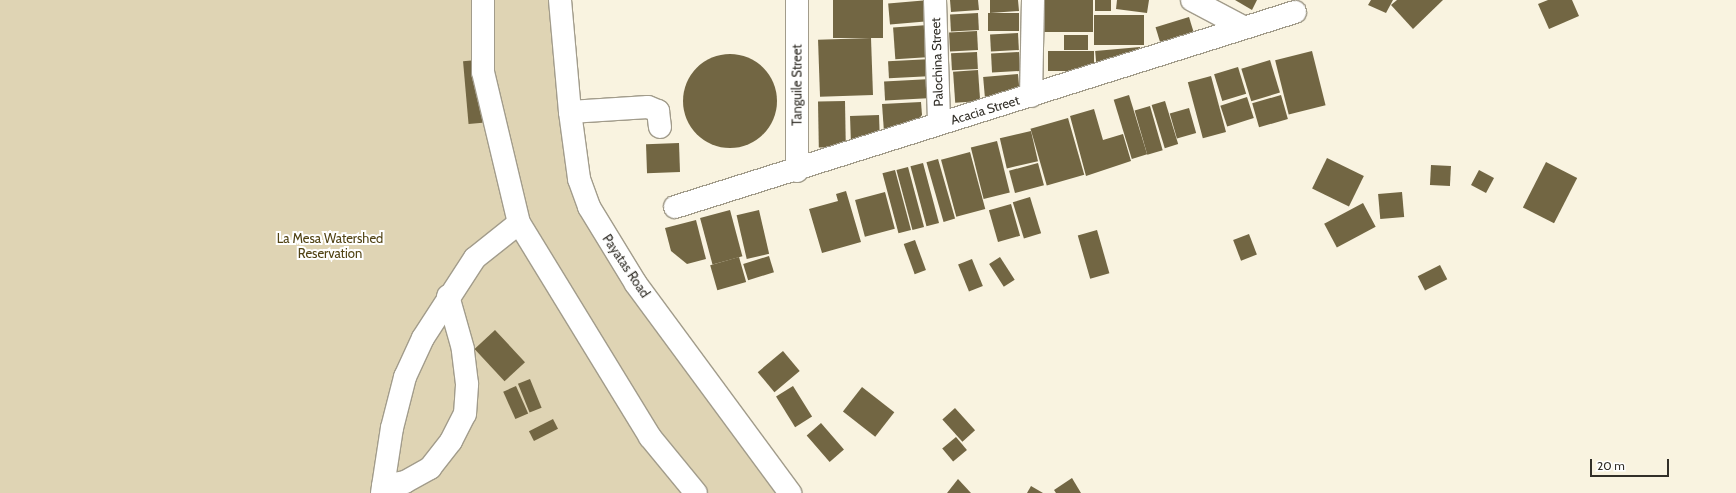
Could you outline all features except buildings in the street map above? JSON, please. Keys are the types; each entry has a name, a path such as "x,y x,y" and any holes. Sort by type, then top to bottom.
{"street":[{"path":"483,0 483,72 519,223 650,437 696,493"},
{"name":"Payatas Road","path":"560,0 570,112 579,179 601,228 636,284 790,493"},
{"name":"Tanguile Street","path":"796,0 797,171"},
{"name":"Palochina Street","path":"935,0 939,123"},
{"path":"1031,96 1033,0"},
{"path":"1192,0 1243,27"},
{"name":"Acacia Street","path":"675,207 797,171 939,123 1031,96 1243,27 1295,12"},
{"path":"570,112 648,107 658,111 660,127"},
{"path":"448,296 463,349 467,384 465,414 451,442 430,468 405,482 383,490 392,428 405,377 448,296 475,258 519,223"}],"green space":[{"name":"La Mesa Watershed Reservation","path":"0,0 560,0 589,207 794,493 0,493"}]}
